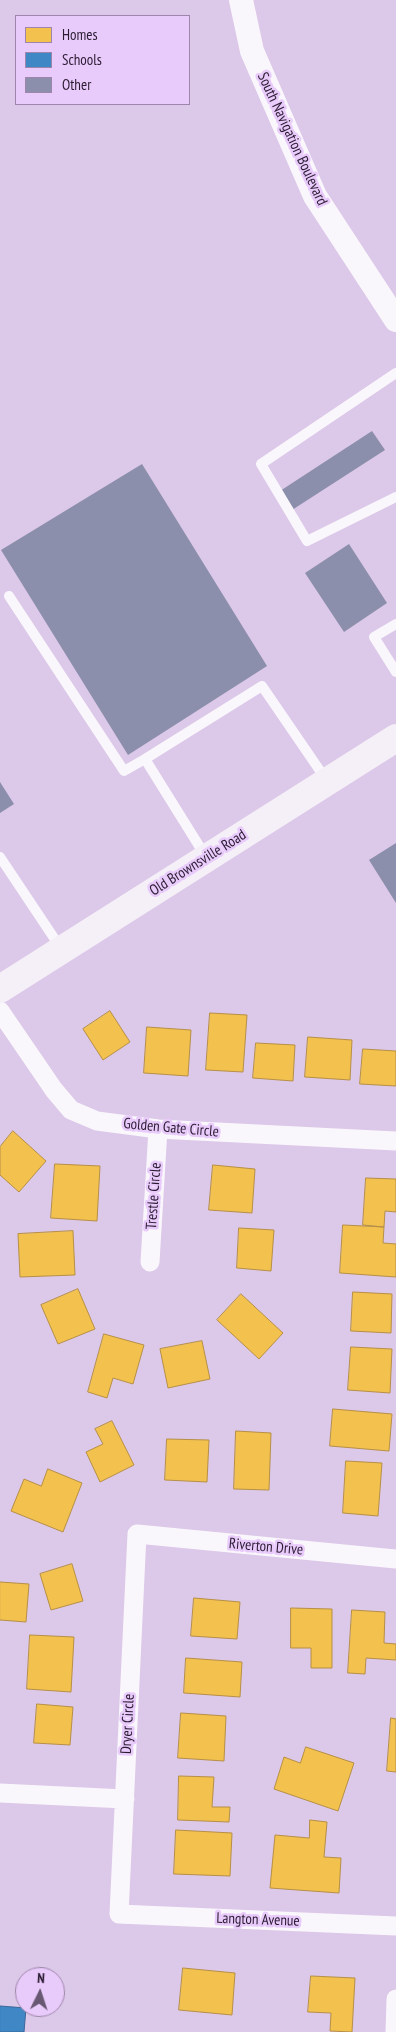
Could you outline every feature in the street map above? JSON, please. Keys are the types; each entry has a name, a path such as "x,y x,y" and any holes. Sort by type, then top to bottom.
{"main road":[{"name":"Old Brownsville Road","path":"0,989 396,738"}],"street":[{"name":"South Navigation Boulevard","path":"241,0 252,51 315,196 396,320"},
{"name":"Golden Gate Circle","path":"0,1011 54,1090 71,1110 96,1121 158,1129 396,1141"},
{"name":"Trestle Circle","path":"150,1262 158,1129"},
{"name":"Riverton Drive","path":"136,1534 396,1559"},
{"name":"Dryer Circle","path":"119,1914 136,1534"},
{"path":"0,1793 125,1799"},
{"name":"Langton Avenue","path":"119,1914 396,1926"},
{"path":"395,2032 396,1999"}],"lane":[{"path":"396,373 261,464 307,541 396,498"},
{"path":"9,596 124,771 262,686 327,781"},
{"path":"396,624 374,637 396,672"},
{"path":"145,759 206,858"},
{"path":"0,857 62,950"}],"building: Homes":[{"path":"110,1011 130,1042 103,1060 83,1029"},
{"path":"210,1013 247,1015 243,1072 206,1070"},
{"path":"147,1027 191,1030 188,1076 144,1073"},
{"path":"308,1037 352,1040 350,1080 305,1077"},
{"path":"256,1043 295,1045 293,1081 253,1078"},
{"path":"363,1049 396,1051 396,1086 360,1084"},
{"path":"13,1131 46,1161 19,1192 0,1175 0,1147"},
{"path":"55,1164 100,1166 97,1221 51,1218"},
{"path":"213,1165 255,1169 252,1213 209,1210"},
{"path":"366,1178 396,1179 396,1212 385,1211 384,1227 363,1225"},
{"path":"343,1225 384,1227 383,1243 396,1244 396,1277 340,1273"},
{"path":"239,1228 274,1230 271,1271 237,1268"},
{"path":"73,1231 75,1275 20,1277 18,1234"},
{"path":"78,1289 95,1329 58,1344 41,1305"},
{"path":"353,1292 392,1294 391,1333 351,1331"},
{"path":"241,1294 283,1333 259,1359 217,1320"},
{"path":"104,1334 144,1345 133,1384 113,1378 107,1398 88,1392"},
{"path":"202,1341 210,1379 168,1388 160,1349"},
{"path":"351,1347 392,1349 390,1393 348,1390"},
{"path":"333,1409 392,1414 389,1451 330,1446"},
{"path":"112,1421 134,1465 100,1482 86,1452 103,1444 95,1429"},
{"path":"236,1431 271,1433 269,1490 234,1489"},
{"path":"167,1439 209,1440 207,1482 165,1480"},
{"path":"346,1461 382,1463 378,1516 343,1513"},
{"path":"48,1469 82,1483 63,1532 11,1511 24,1479 41,1486"},
{"path":"72,1564 83,1601 51,1610 40,1574"},
{"path":"0,1582 29,1584 26,1622 0,1620"},
{"path":"194,1598 240,1602 237,1639 191,1636"},
{"path":"291,1608 332,1609 332,1668 311,1668 311,1648 291,1648"},
{"path":"352,1610 385,1612 384,1643 396,1644 396,1660 366,1658 365,1674 348,1673"},
{"path":"30,1635 74,1637 71,1692 27,1689"},
{"path":"186,1658 242,1662 240,1697 184,1693"},
{"path":"37,1704 73,1707 70,1745 34,1743"},
{"path":"181,1713 226,1716 224,1761 178,1758"},
{"path":"391,1718 396,1719 396,1772 387,1771"},
{"path":"306,1747 354,1763 338,1811 274,1789 284,1757 300,1763"},
{"path":"179,1776 214,1777 212,1807 230,1807 229,1822 178,1820"},
{"path":"310,1820 327,1822 324,1857 341,1858 339,1893 270,1888 275,1835 309,1838"},
{"path":"176,1830 232,1833 230,1876 174,1874"},
{"path":"183,1968 235,1973 232,2015 179,2010"},
{"path":"311,1976 355,1978 352,2032 330,2031 331,2013 308,2012"}],"building: Schools":[{"path":"0,2006 15,2007 15,2017 25,2017 24,2032 0,2032"}],"building: Other":[{"path":"372,431 385,450 292,510 280,491"},
{"path":"142,464 267,666 128,755 1,550"},
{"path":"349,544 387,603 344,632 305,573"},
{"path":"0,782 14,804 0,813"},
{"path":"396,843 396,903 369,860"}]}
